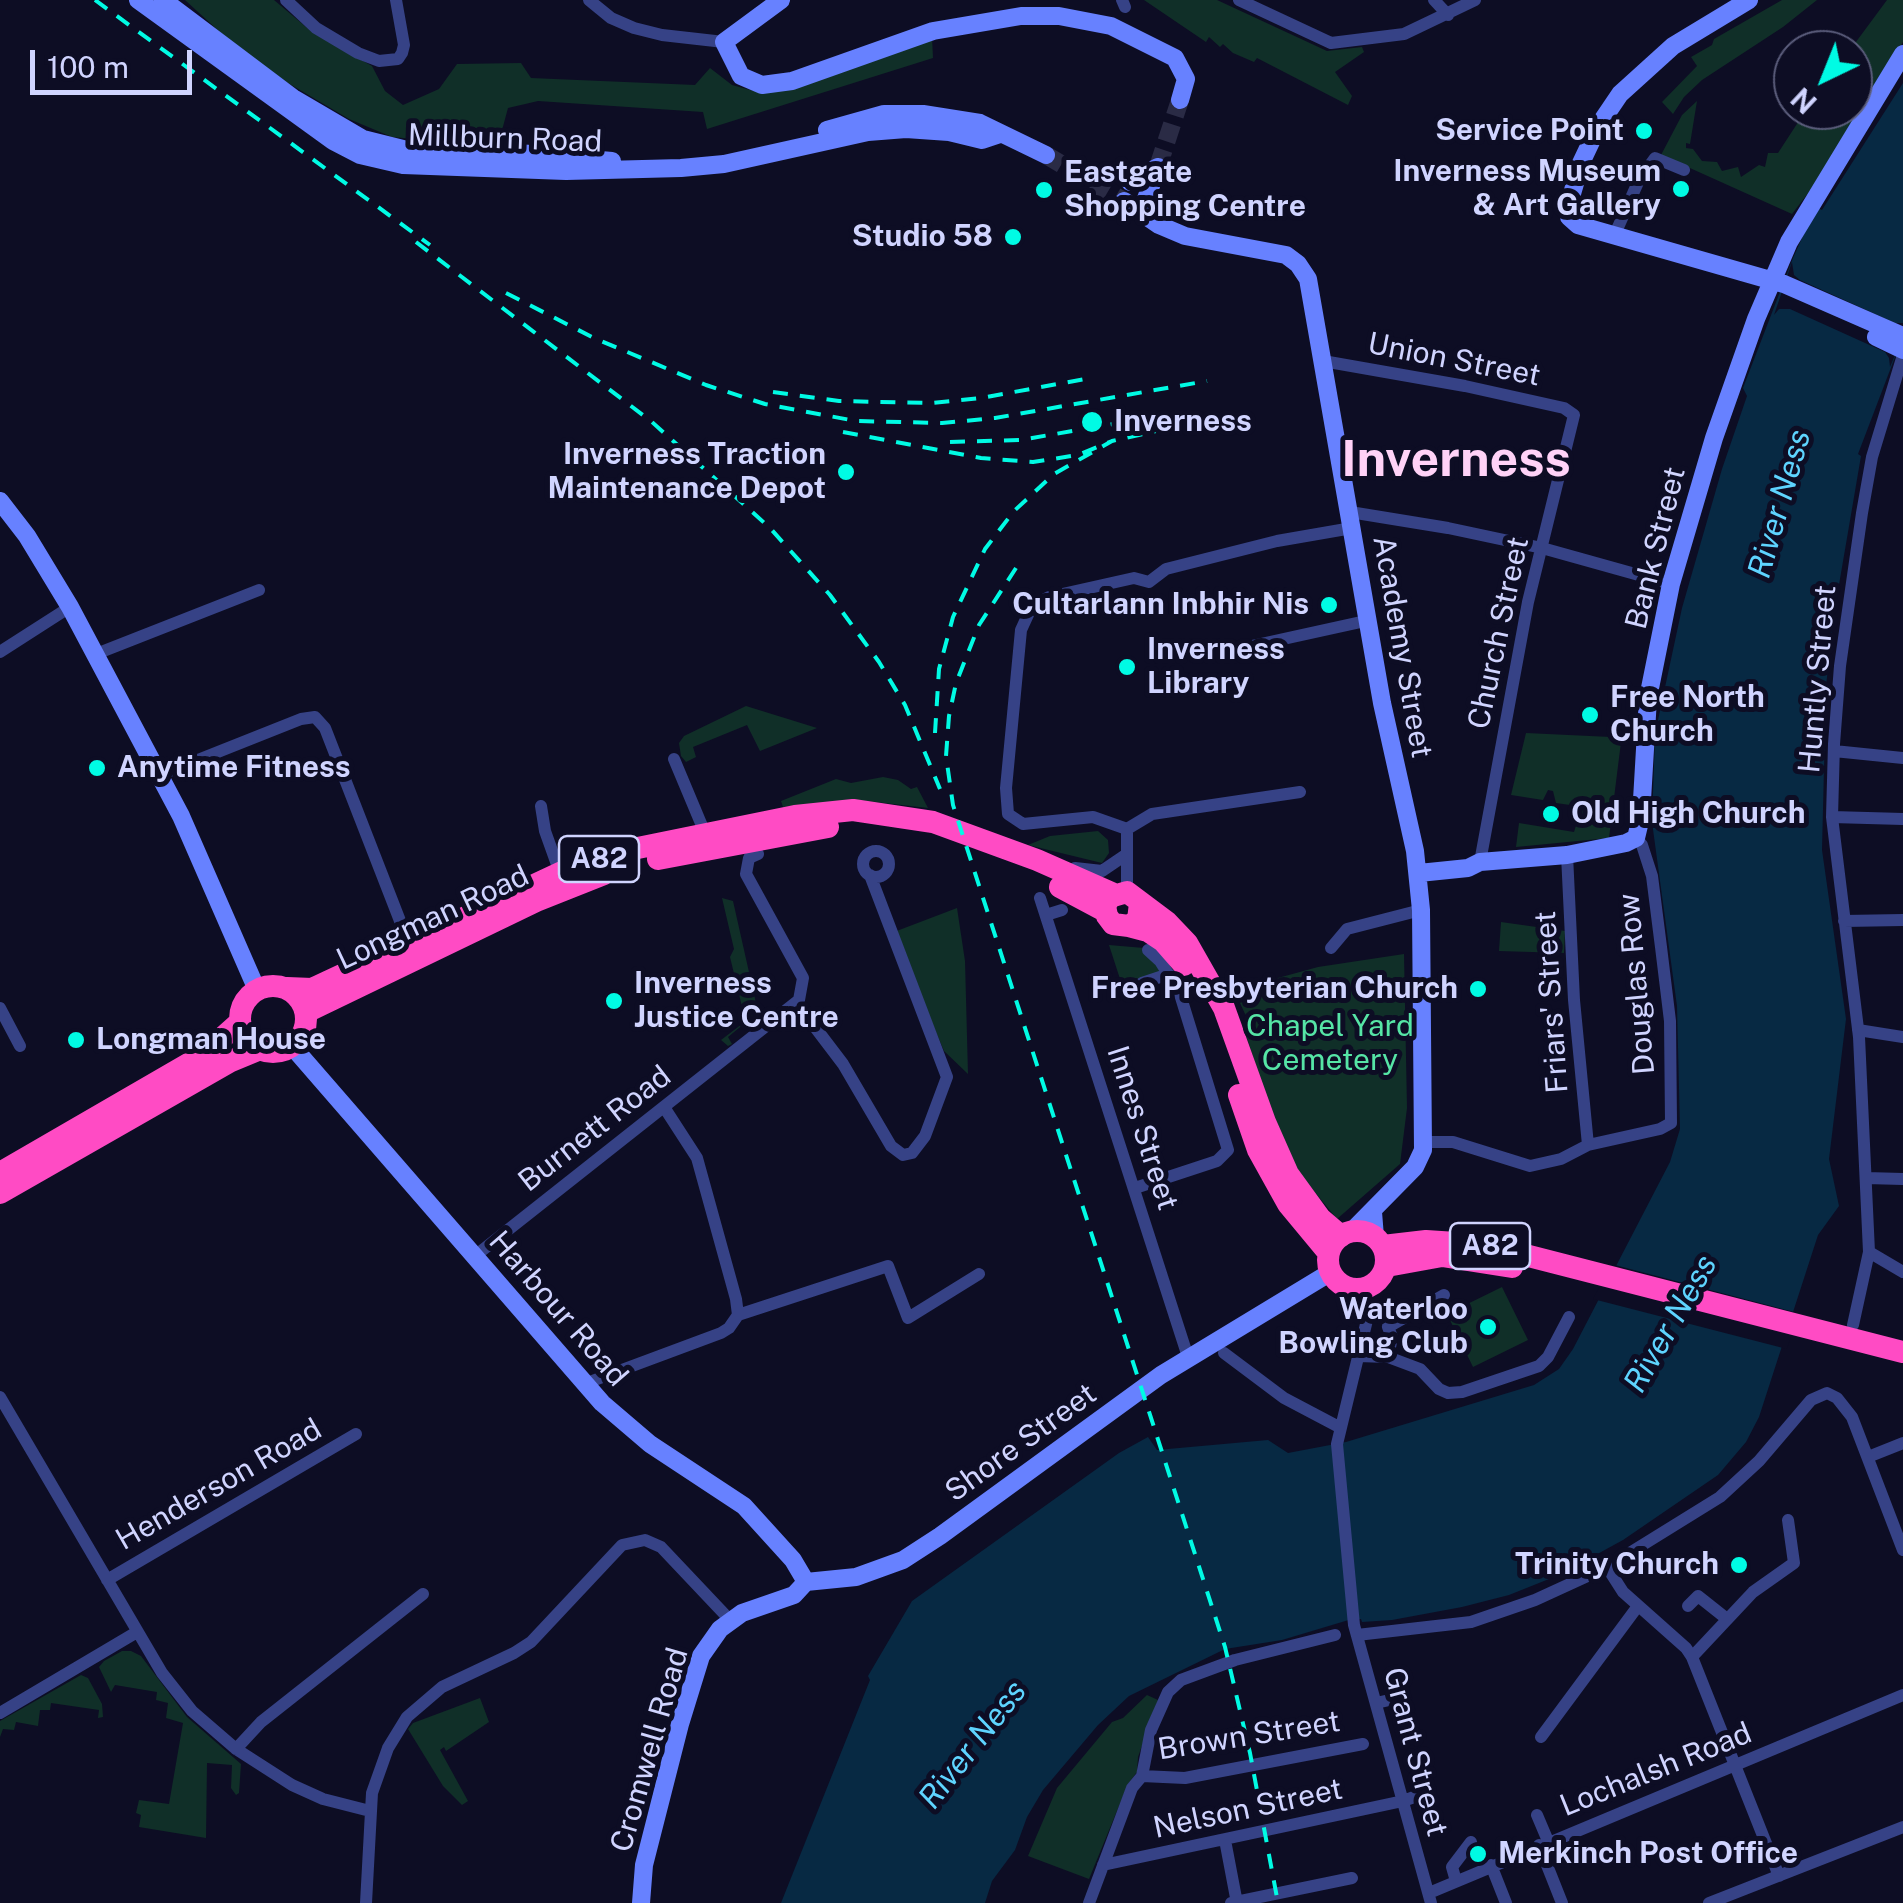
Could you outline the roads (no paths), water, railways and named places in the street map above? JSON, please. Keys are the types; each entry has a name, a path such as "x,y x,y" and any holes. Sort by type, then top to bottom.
{"highway":[{"name":"Longman Road","path":"287,988 312,989 560,873 623,851 795,816 852,810 937,830"},
{"name":"Longman Road","path":"306,1012 536,901 630,865 839,826 937,830"},
{"name":"A82","path":"937,830 1037,860 1167,922 1187,943 1210,978 1288,1174 1320,1218 1356,1248"},
{"name":"A82","path":"972,842 1082,896 1122,900"},
{"name":"A82","path":"1122,900 1114,924 1148,931 1163,941 1196,982 1211,1011 1258,1150 1288,1204 1356,1248 1426,1240 1486,1245 1590,1278 1801,1333 1903,1352"},
{"name":"A82","path":"256,990 266,986 287,988"},
{"path":"0,1194 230,1061 260,1049 282,1051 292,1046 304,1031 306,1012 296,994 287,988"},
{"path":"256,990 244,1003 240,1022 246,1038 260,1049"},
{"path":"0,1173 202,1056 240,1022"},
{"name":"A82","path":"1356,1248 1346,1288 1366,1289"},
{"path":"1356,1248 1382,1276 1366,1289"},
{"name":"A82","path":"1801,1333 1903,1368"}],"main road":[{"name":"Millburn Road","path":"138,0 316,130 382,162 492,170 681,168 724,164 854,134 906,129 948,132 982,140 1000,134 1046,155"},
{"name":"Millburn Road","path":"163,0 294,98 363,140 415,152 507,152 681,168"},
{"path":"781,0 724,42 742,76 762,85 778,86 933,31 1021,16 1060,16 1111,26 1175,58 1186,79 1180,100"},
{"path":"1749,0 1673,46 1613,103 1576,178 1569,217 1578,225 1651,244 1779,286 1902,345"},
{"name":"Bank Street","path":"1636,838 1641,817 1648,698 1671,584 1714,438 1779,286 1799,223 1903,54"},
{"name":"Academy Street","path":"1141,212 1158,167 1127,192 1141,212 1185,236 1286,255 1298,264 1308,280 1382,703 1419,873 1424,1142"},
{"path":"0,500 27,536 70,608 160,775 196,846 256,990"},
{"path":"1419,873 1567,855 1626,844 1636,838"},
{"path":"1420,906 1436,884 1455,878 1474,865"},
{"name":"Harbour Road","path":"292,1046 584,1384 650,1444 744,1506 793,1560 806,1582"},
{"name":"Shore Street","path":"730,1620 756,1606 794,1595 806,1582 856,1577 903,1560 940,1536 1188,1357 1356,1248 1372,1212 1415,1167 1424,1142"},
{"name":"Cromwell Road","path":"640,1903 649,1844 696,1670 707,1645 730,1620"}],"street":[{"path":"286,0 316,28 379,61 398,59 402,52 396,0"},
{"path":"590,0 611,18 634,28 724,42"},
{"path":"1239,0 1326,42 1404,34 1475,0"},
{"path":"1434,0 1448,14"},
{"path":"1615,234 1639,180 1655,158 1684,170"},
{"name":"Huntly Street","path":"1853,1326 1852,1295 1869,1252 1858,1030 1832,816 1834,751 1840,666 1862,513 1872,457 1902,345"},
{"name":"Union Street","path":"1322,361 1465,386 1564,408 1574,415"},
{"name":"Church Street","path":"1474,865 1574,415"},
{"path":"1300,792 1152,814 1126,829 1093,817 1018,823 1008,814 1005,798 1023,620 1032,606 1049,598 1134,578 1149,582 1166,569 1351,520 1448,528 1542,548 1671,584"},
{"path":"96,654 260,590"},
{"path":"0,652 70,608"},
{"path":"1238,650 1370,620"},
{"path":"160,775 302,718 316,717 325,728 409,944"},
{"path":"1834,751 1903,758"},
{"path":"674,759 705,833"},
{"name":"Longman Road","path":"541,806 560,873"},
{"path":"1832,816 1903,819"},
{"path":"1122,900 1126,829"},
{"name":"Douglas Row","path":"1588,1146 1671,1123 1670,1021 1652,876 1636,838"},
{"path":"758,854 749,858 746,874 803,978 802,993 794,1006 805,1014 844,1064 891,1146 903,1155 912,1153 925,1136 948,1077 873,880"},
{"path":"1037,860 1102,871 1127,854"},
{"name":"Friars' Street","path":"1567,855 1574,1000 1588,1146"},
{"name":"Innes Street","path":"1040,898 1188,1357"},
{"path":"1330,948 1347,929 1420,906"},
{"path":"1046,915 1062,910"},
{"path":"1844,921 1903,920"},
{"path":"1135,1188 1217,1161 1228,1150 1179,991 1170,974 1148,950"},
{"path":"1142,983 1170,974"},
{"name":"Burnett Road","path":"475,1256 794,1006"},
{"path":"0,1008 20,1046"},
{"path":"1858,1030 1903,1037"},
{"path":"664,1107 697,1158 738,1314"},
{"path":"1424,1142 1453,1142 1530,1166 1560,1159 1588,1146"},
{"path":"1866,1178 1903,1179"},
{"path":"1869,1252 1903,1272"},
{"path":"584,1384 721,1333 738,1314 888,1266 908,1318 979,1274"},
{"name":"Grant Street","path":"1366,1289 1367,1320 1337,1444 1355,1630 1430,1898"},
{"path":"1388,1357 1392,1337 1384,1327 1444,1295"},
{"path":"1358,1356 1388,1357 1420,1369 1439,1389 1462,1392 1539,1366 1569,1317"},
{"path":"1224,1353 1284,1398 1339,1426"},
{"path":"1355,1630 1470,1622 1535,1600 1607,1567 1720,1498 1812,1400 1826,1394 1845,1406 1903,1550"},
{"name":"Henderson Road","path":"0,1397 162,1673 192,1711 236,1749 292,1785 323,1800 370,1811"},
{"name":"Henderson Road","path":"107,1580 356,1434"},
{"path":"1868,1457 1903,1443"},
{"path":"1692,1657 1753,1592 1792,1566 1794,1554 1788,1520"},
{"path":"366,1903 370,1811 376,1778 395,1734 418,1705 442,1687 523,1648 622,1545 646,1540 669,1555 730,1620"},
{"path":"1607,1567 1623,1592 1692,1657 1779,1876"},
{"path":"236,1749 262,1722 423,1594"},
{"path":"1688,1606 1698,1596 1727,1620"},
{"path":"1541,1737 1638,1606"},
{"path":"0,1713 138,1632"},
{"path":"1088,1903 1132,1788 1142,1776 1152,1730 1168,1692 1181,1680 1236,1660 1335,1635"},
{"name":"Lochalsh Road","path":"1430,1898 1456,1880 1903,1695"},
{"path":"1376,1703 1403,1697"},
{"name":"Brown Street","path":"1142,1776 1185,1778 1363,1744"},
{"name":"Nelson Street","path":"1103,1865 1403,1801 1428,1792"},
{"path":"1537,1816 1562,1903"},
{"path":"1713,1902 1903,1826"},
{"path":"1224,1840 1235,1903 1352,1878"},
{"path":"1456,1880 1452,1866 1471,1842"},
{"path":"1491,1865 1506,1903"}],"water":[{"name":"River Ness","path":"1903,83 1903,336 1858,454 1861,456 1826,686 1822,850 1846,1019 1829,1159 1839,1206 1818,1235 1759,1417 1746,1442 1718,1475 1623,1540 1559,1575 1509,1595 1462,1607 1392,1620 1352,1619 1282,1640 1225,1649 1129,1696 1098,1725 1043,1790 1027,1817 1015,1850 992,1881 985,1903 781,1903 870,1680 868,1676 912,1601 1119,1453 1148,1437 1157,1450 1268,1440 1288,1453 1346,1442 1534,1385 1559,1369 1573,1349 1670,1162 1680,1129 1677,1006 1652,822 1655,734 1682,608 1747,396 1743,388 1793,258 1816,207 1822,210"}],"tunnel":[{"path":"1158,167 1180,100"},
{"path":"1046,155 1124,201"}],"railway":[{"path":"95,0 430,245"},
{"path":"416,242 652,422 770,528 830,595 879,662 905,705 940,789"},
{"path":"506,293 594,338 706,385 765,404 856,421 942,423 995,418 1207,381"},
{"path":"773,392 839,401 931,403 1085,379"},
{"path":"935,733 939,669 953,617 985,549 1014,511 1054,474 1112,441 1214,418"},
{"path":"950,442 1020,440 1143,419"},
{"path":"843,432 981,458 1033,462 1078,455 1112,441"},
{"path":"1016,568 979,625 956,683 946,756 953,805 1225,1647 1278,1903"}],"place":[{"name":"Service Point","path":"1644,131"},
{"name":"Inverness Museum & Art Gallery","path":"1681,189"},
{"name":"Eastgate Shopping Centre","path":"1044,190"},
{"name":"Studio 58","path":"1013,237"},
{"name":"Inverness","path":"1092,422"},
{"name":"Inverness Traction Maintenance Depot","path":"846,472"},
{"name":"Cultarlann Inbhir Nis","path":"1329,605"},
{"name":"Inverness Library","path":"1127,667"},
{"name":"Free North Church","path":"1590,715"},
{"name":"Anytime Fitness","path":"97,768"},
{"name":"Old High Church","path":"1551,814"},
{"name":"Free Presbyterian Church","path":"1478,989"},
{"name":"Inverness Justice Centre","path":"614,1001"},
{"name":"Longman House","path":"76,1040"},
{"name":"Waterloo Bowling Club","path":"1488,1327"},
{"name":"Trinity Church","path":"1739,1565"},
{"name":"Merkinch Post Office","path":"1478,1854"}],"district":[{"name":"Inverness","path":"1456,461"}],"park label":[{"name":"Chapel Yard Cemetery","path":"1330,1044"}]}
